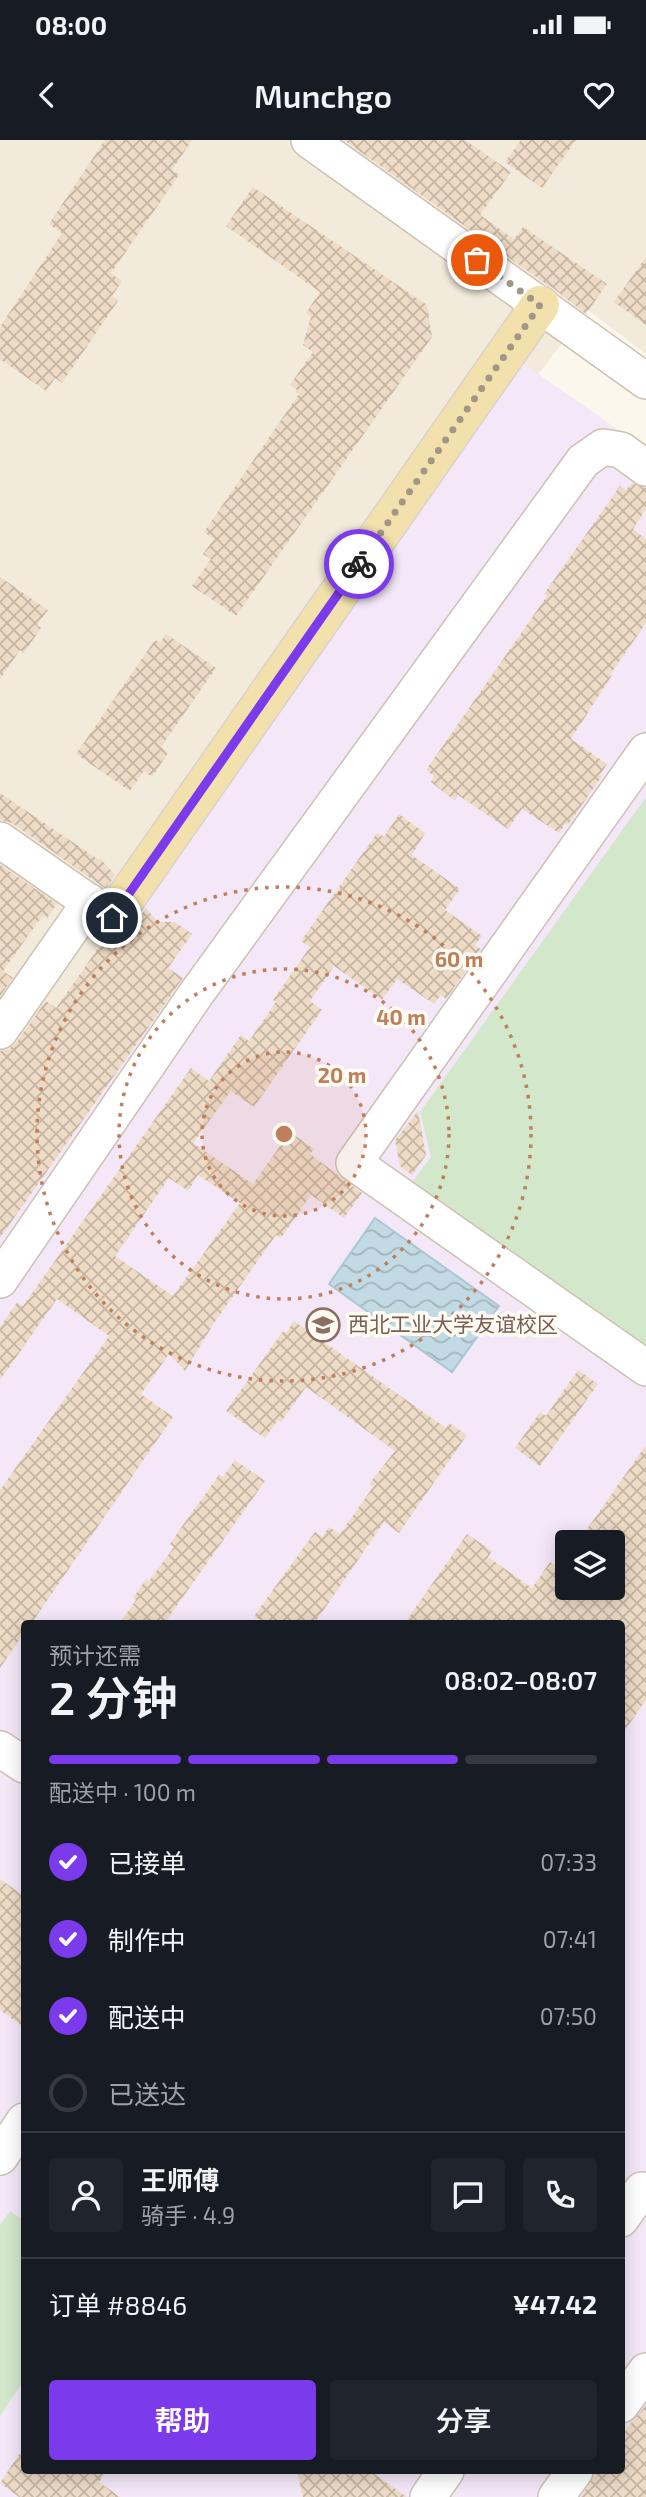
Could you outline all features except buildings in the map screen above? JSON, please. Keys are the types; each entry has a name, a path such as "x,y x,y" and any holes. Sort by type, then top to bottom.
{"main road":[{"path":"101,910 540,305"}],"street":[{"path":"309,140 646,381"},
{"path":"0,1280 196,994 583,461 603,447 621,450 646,468"},
{"path":"646,751 354,1163 646,1368"},
{"path":"0,840 101,910 0,1031"},
{"path":"0,1749 21,1763"},
{"path":"0,2157 21,2126"},
{"path":"625,2211 636,2186"},
{"path":"625,2400 646,2371"},
{"path":"428,2497 444,2474"},
{"path":"556,2497 573,2474"}],"shaded area":[{"path":"0,140 646,140 646,354 588,310 126,906 0,1090"},
{"name":"西北工业大学友谊校区","path":"517,359 646,449 646,2497 0,2497 0,1107"}],"green space":[{"path":"646,797 646,1346 413,1181 431,1157 420,1112"},
{"path":"10,2211 21,2219 21,2384 0,2416 0,2225"}],"water":[{"path":"375,1218 499,1306 452,1372 329,1284"}],"way so far":[{"path":"359,564 540,305 477,260"}],"place":[{"name":"西北工业大学友谊校区","path":"323,1325"}],"route":[{"path":"112,918 359,564"}]}
